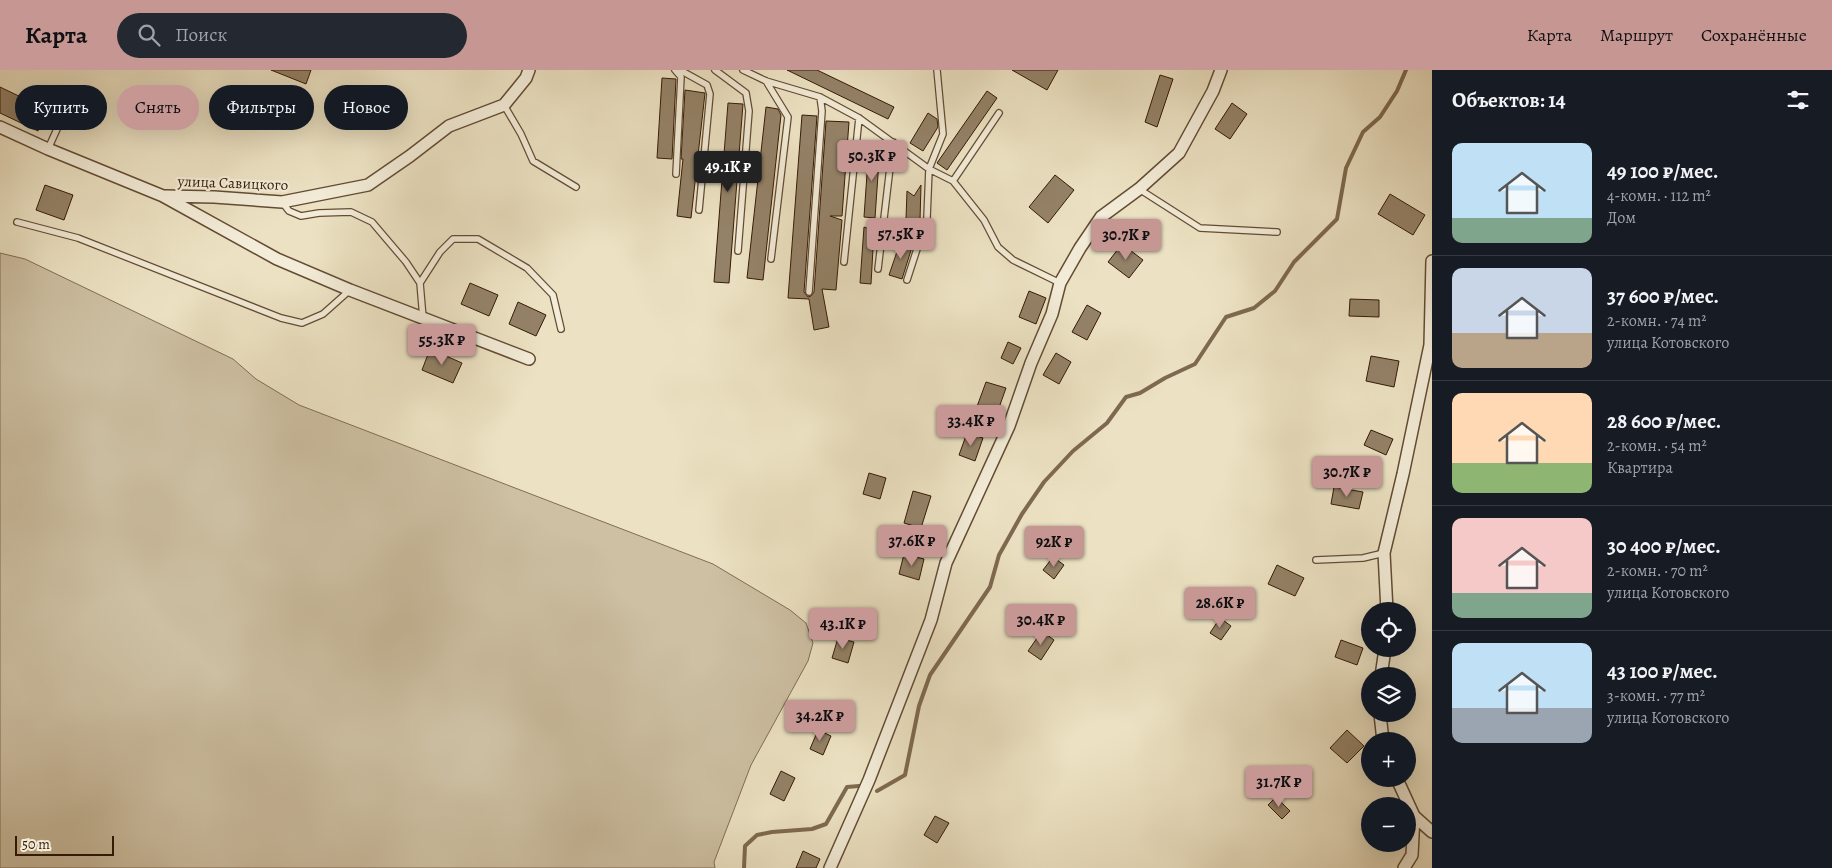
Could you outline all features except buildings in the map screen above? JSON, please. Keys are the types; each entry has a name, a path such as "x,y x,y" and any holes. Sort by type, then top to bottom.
{"street":[{"name":"улица Савицкого","path":"163,196 214,197 282,202 368,185 449,126 504,105 526,78 529,70"},
{"path":"830,868 869,780 931,620 946,563 1009,426 1031,363 1052,314 1060,283 1101,217 1139,189 1179,153 1213,91 1221,70"},
{"name":"улица Савицкого","path":"0,127 48,149 163,196 277,258 350,290 528,359"},
{"path":"1387,602 1384,553 1404,474 1430,345 1432,261"},
{"path":"1416,818 1432,832"},
{"path":"1404,868 1412,852"}],"lane":[{"path":"675,70 681,77 676,174"},
{"path":"680,70 707,85 710,94 698,210"},
{"path":"715,70 746,92 749,111 738,251"},
{"path":"743,70 766,81 820,97 859,118 929,169 953,181 984,220 998,247 1013,260 1060,283"},
{"path":"907,280 927,218 929,169 943,134 937,70"},
{"path":"766,81 788,117 771,259"},
{"path":"809,292 822,111 820,97"},
{"path":"504,105 521,134 533,161 576,187"},
{"path":"953,181 999,113"},
{"path":"844,262 859,118"},
{"path":"48,149 57,130"},
{"path":"878,269 893,142"},
{"path":"1139,189 1200,228 1278,232"},
{"path":"282,202 289,211 301,216 319,213 351,212 372,222 406,262 420,283 423,318"},
{"path":"17,222 78,238 280,318 302,323 323,314 350,290"},
{"path":"420,283 440,252 453,239 478,238 527,268 553,295 561,329"},
{"path":"1316,560 1363,558 1384,553"}],"shaded area":[{"path":"0,253 25,259 233,359 256,379 299,405 713,564 790,610 806,623 813,643 808,661 751,765 714,862 715,868 0,868"}],"waterway":[{"path":"877,791 905,775 919,706 930,675 990,587 999,555 1022,514 1044,482 1073,451 1107,423 1126,397 1140,393 1165,378 1195,364 1226,317 1254,308 1275,291 1294,262 1337,219 1346,168 1363,132 1380,117 1397,91 1406,70"},
{"path":"744,868 745,846 757,835 812,829 826,824 847,787 859,786"}]}
